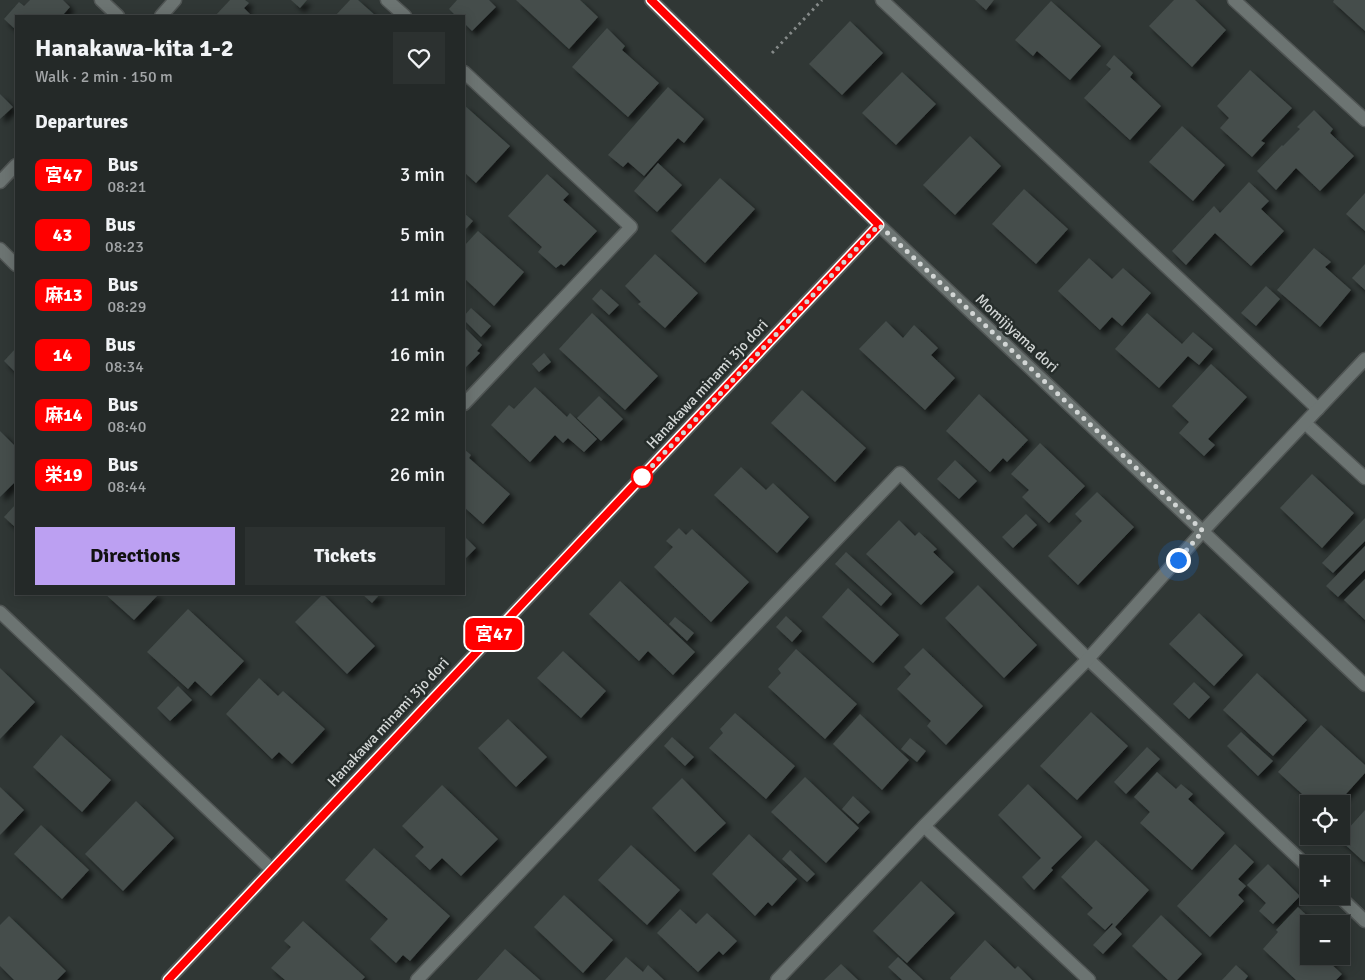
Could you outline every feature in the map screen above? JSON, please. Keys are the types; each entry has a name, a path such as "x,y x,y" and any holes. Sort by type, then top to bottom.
{"street":[{"path":"101,0 117,15"},
{"path":"162,15 175,0"},
{"path":"387,0 404,15"},
{"name":"Momijiyama dori","path":"651,0 879,225 1365,685"},
{"path":"882,0 1318,409"},
{"path":"1234,0 1365,120"},
{"path":"465,73 631,227 465,403"},
{"path":"0,182 15,166"},
{"name":"Hanakawa minami 3jo dori","path":"168,980 879,225"},
{"path":"0,249 15,264"},
{"path":"777,980 924,826 1088,659 1203,531 1365,359"},
{"path":"1305,423 1365,478"},
{"path":"417,980 900,473 1088,659 1300,859"},
{"path":"0,612 272,870"},
{"path":"924,826 1089,980"},
{"path":"1348,905 1365,921"}],"path":[{"path":"772,53 822,0"}],"building":[{"path":"30,0 63,0 70,7 63,15 15,15 15,29 4,19 19,2 24,6"},
{"path":"230,0 245,0 249,3 244,8 251,15 216,15"},
{"path":"291,0 307,0 300,8"},
{"path":"350,0 358,0 375,15 336,15"},
{"path":"457,0 489,0 496,7 472,31 465,24 465,15 455,15 449,9"},
{"path":"516,0 580,0 598,17 569,49"},
{"path":"975,0 994,0 986,10"},
{"path":"1174,0 1195,0 1226,30 1192,67 1149,26"},
{"path":"1334,0 1365,0 1365,31 1333,2"},
{"path":"1051,1 1101,46 1070,80 1037,51 1033,56 1015,40"},
{"path":"850,21 883,53 842,95 809,64"},
{"path":"607,28 625,46 622,50 659,83 628,117 572,67"},
{"path":"1114,55 1133,73 1130,77 1161,106 1130,140 1084,98 1111,69 1106,65"},
{"path":"1250,70 1292,108 1261,141 1265,143 1252,157 1220,128 1229,118 1217,106"},
{"path":"902,72 936,104 896,145 862,113"},
{"path":"668,87 704,119 684,143 678,138 644,176 628,162 623,167 608,155"},
{"path":"0,94 13,107 0,119"},
{"path":"465,106 510,146 476,183 465,173"},
{"path":"1314,110 1333,129 1330,133 1354,156 1320,191 1296,168 1276,190 1257,171 1300,129 1297,127"},
{"path":"1182,126 1225,165 1193,201 1149,162"},
{"path":"970,136 1001,166 955,215 923,185"},
{"path":"658,163 682,185 657,212 634,191"},
{"path":"547,174 569,194 563,200 597,231 564,266 561,264 556,268 538,252 542,247 508,216"},
{"path":"720,178 755,209 705,263 671,231"},
{"path":"1249,182 1269,201 1261,209 1284,231 1251,266 1215,233 1186,265 1172,251 1214,206 1220,213"},
{"path":"1024,189 1068,229 1036,264 992,224"},
{"path":"1365,193 1365,231 1346,214"},
{"path":"465,214 473,221 465,230"},
{"path":"478,231 524,272 494,306 465,279 465,245"},
{"path":"1314,248 1331,262 1325,267 1351,290 1320,327 1277,290"},
{"path":"655,254 698,293 665,328 638,304 641,302 625,286"},
{"path":"1089,258 1112,279 1123,268 1151,293 1122,326 1112,317 1100,330 1058,291"},
{"path":"1365,264 1365,290 1352,278"},
{"path":"1266,286 1280,299 1256,326 1241,313"},
{"path":"601,289 619,305 609,315 592,299"},
{"path":"471,308 491,326 481,337 465,321 465,315"},
{"path":"592,313 658,376 625,410 559,349"},
{"path":"1147,313 1182,344 1193,332 1213,349 1199,365 1188,356 1159,388 1115,349"},
{"path":"886,321 903,338 914,325 938,348 931,355 955,378 925,410 859,349"},
{"path":"465,328 482,345 477,351 480,353 465,368"},
{"path":"15,349 15,372 4,361"},
{"path":"544,353 551,362 539,372 532,364"},
{"path":"1211,364 1247,397 1208,439 1215,445 1204,456 1179,433 1189,422 1172,406"},
{"path":"535,387 567,417 570,413 597,439 584,452 568,438 563,443 555,435 530,462 491,425 509,405 514,409"},
{"path":"802,390 866,448 835,482 771,423"},
{"path":"979,394 1028,440 1007,462 1003,458 990,472 946,431"},
{"path":"599,396 623,419 601,441 577,418"},
{"path":"0,431 15,446 15,482 0,497"},
{"path":"1040,443 1085,486 1049,523 1022,497 1029,490 1011,474"},
{"path":"465,450 471,455 469,458 510,494 483,524 465,508"},
{"path":"955,460 977,481 959,499 937,479"},
{"path":"741,467 766,490 773,483 809,517 777,553 714,495"},
{"path":"1312,474 1354,513 1322,548 1280,508"},
{"path":"1097,492 1134,527 1078,585 1048,556 1082,521 1075,514"},
{"path":"15,505 15,527 4,517"},
{"path":"1026,514 1037,525 1013,548 1002,537"},
{"path":"1365,518 1365,541 1333,573 1322,563"},
{"path":"899,520 915,536 919,532 937,549 933,552 954,572 921,605 866,554"},
{"path":"679,528 686,535 692,529 749,582 711,622 654,567 673,547 666,541"},
{"path":"465,537 476,548 465,559"},
{"path":"1365,546 1365,570 1338,597 1326,586"},
{"path":"846,552 892,594 881,606 835,564"},
{"path":"1365,579 1365,620 1344,600"},
{"path":"620,581 695,652 673,675 648,651 639,661 589,614"},
{"path":"978,585 1037,645 1004,678 945,618"},
{"path":"848,588 899,635 873,663 822,617"},
{"path":"106,595 158,595 134,620"},
{"path":"324,595 375,646 347,674 295,622"},
{"path":"363,595 379,595 372,603"},
{"path":"188,609 244,661 211,696 195,681 188,689 147,652"},
{"path":"1199,613 1243,655 1214,686 1169,644"},
{"path":"786,616 802,631 792,642 776,627"},
{"path":"675,617 694,633 687,641 669,624"},
{"path":"923,648 983,706 946,745 927,726 931,721 897,689 911,674 904,667"},
{"path":"796,649 857,704 825,739 768,687 781,673 778,669"},
{"path":"563,651 606,691 581,718 537,678"},
{"path":"0,668 35,702 0,739"},
{"path":"1257,673 1307,720 1273,756 1223,710"},
{"path":"259,678 278,696 283,691 325,729 292,764 279,752 272,759 226,714"},
{"path":"1194,682 1210,697 1189,719 1173,704"},
{"path":"178,686 192,700 170,721 157,708"},
{"path":"1091,712 1128,746 1077,800 1040,766"},
{"path":"735,713 795,766 766,799 709,748 723,733 720,729"},
{"path":"860,714 909,760 882,790 833,744"},
{"path":"508,719 547,757 516,787 478,748"},
{"path":"1321,725 1365,765 1365,773 1345,795 1303,795 1278,772"},
{"path":"1241,732 1273,761 1258,776 1227,746"},
{"path":"61,735 111,780 82,812 33,767"},
{"path":"672,737 694,757 685,766 664,746"},
{"path":"910,738 926,751 917,762 901,749"},
{"path":"1147,747 1160,759 1126,794 1114,782"},
{"path":"1157,772 1176,789 1181,784 1193,794 1188,799 1225,833 1192,870 1140,823 1150,812 1134,797"},
{"path":"805,777 859,828 826,863 771,812"},
{"path":"682,778 726,823 695,852 652,808"},
{"path":"1028,784 1082,837 1051,868 1053,870 1034,890 1022,877 1041,858 998,815"},
{"path":"442,785 498,839 461,876 442,858 430,870 415,856 424,847 402,826"},
{"path":"0,787 24,810 0,835"},
{"path":"853,796 870,812 858,824 842,809"},
{"path":"136,801 174,838 123,891 85,854"},
{"path":"1365,810 1364,862 1346,845 1350,845 1350,827"},
{"path":"41,825 89,870 62,899 14,854"},
{"path":"749,834 797,879 772,906 768,902 755,916 712,874"},
{"path":"1096,840 1149,890 1115,927 1122,934 1103,954 1093,945 1113,924 1105,930 1087,914 1093,908 1061,877"},
{"path":"1235,844 1254,862 1238,879 1246,886 1238,895 1244,901 1210,937 1177,906"},
{"path":"631,845 680,890 647,925 598,880"},
{"path":"374,848 450,916 410,961 403,955 396,963 370,939 388,919 345,880"},
{"path":"790,850 815,874 807,882 782,859"},
{"path":"1268,864 1300,896 1273,924 1259,911 1266,903 1247,885"},
{"path":"921,881 955,913 907,963 873,931"},
{"path":"564,895 613,940 583,973 534,927"},
{"path":"1298,907 1306,915 1300,915 1300,965 1332,965 1342,974 1336,980 1296,980 1263,949 1278,932 1276,930"},
{"path":"680,909 696,924 707,913 737,941 723,955 719,951 698,972 657,933"},
{"path":"1161,915 1202,954 1177,980 1168,980 1132,946"},
{"path":"9,916 66,971 57,980 14,980 0,966 0,925"},
{"path":"303,921 365,977 362,980 285,980 271,968 291,947 284,941"},
{"path":"985,940 1015,969 1018,966 1032,980 951,980 950,978"},
{"path":"505,949 540,980 477,980"},
{"path":"626,957 643,972 648,965 664,980 605,980"},
{"path":"898,957 923,980 902,980 888,967"},
{"path":"841,964 858,980 824,980"},
{"path":"1236,965 1248,976 1245,980 1222,980"}],"bus line":[{"name":"宮47","path":"168,980 879,225 651,0"}],"route":[{"path":"642,477 638,481 879,225 1203,531 1178,560"}]}
